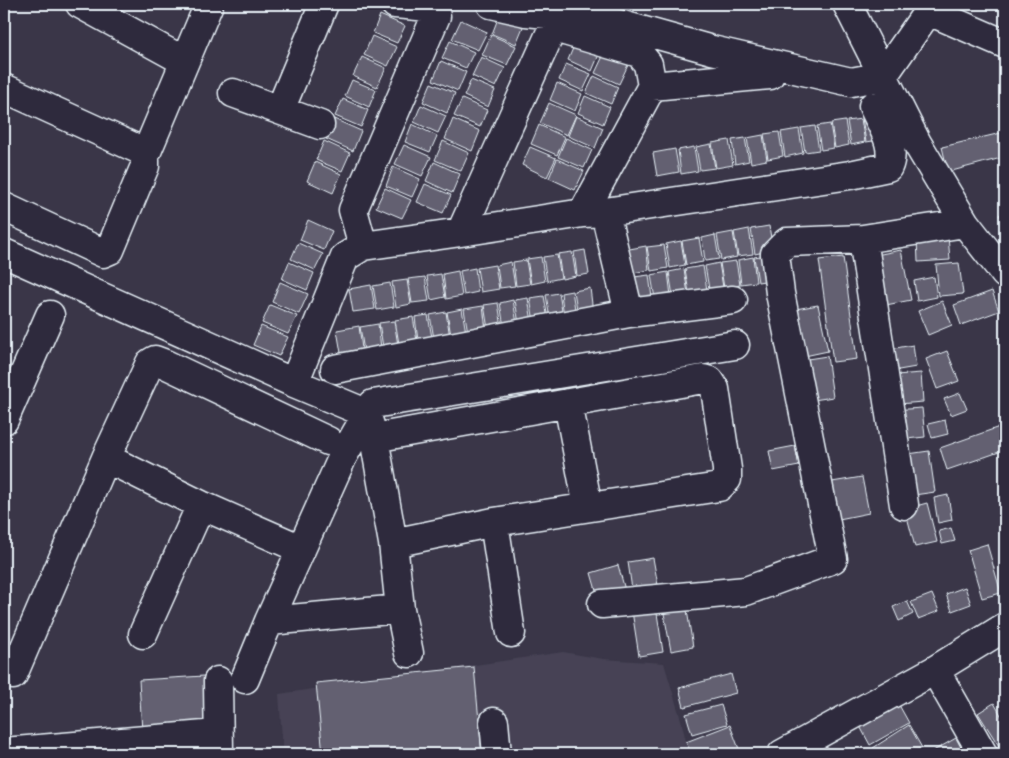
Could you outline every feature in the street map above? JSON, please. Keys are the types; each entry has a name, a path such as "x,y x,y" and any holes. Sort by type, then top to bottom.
{"street":[{"path":"80,4 184,61"},
{"path":"4,207 103,253 110,250 145,166 145,156 209,4"},
{"path":"280,110 324,4"},
{"path":"362,246 353,210 436,16 434,10 429,7 395,4"},
{"path":"491,4 526,12 601,19 712,50 851,82 883,76 927,13 931,12 1005,44"},
{"path":"846,4 917,143 965,223 1005,274"},
{"path":"461,232 551,33 558,29 639,53 648,64 652,86 594,212 629,313"},
{"path":"652,86 770,75"},
{"path":"4,88 140,150 145,156"},
{"path":"234,93 320,125"},
{"path":"294,383 345,257 362,246 850,175 888,166 892,157 891,146 873,106"},
{"path":"602,604 746,591 833,559 780,293 775,254 786,242 863,239 965,223"},
{"path":"863,239 904,505"},
{"path":"4,253 294,383 370,426 568,403 703,379 710,381 715,388 727,479 719,487 494,522 393,543"},
{"path":"335,369 629,313 733,300"},
{"path":"4,417 50,315"},
{"path":"410,653 400,609 393,543 370,426 373,404 735,345"},
{"path":"13,674 106,458 145,370 150,363 155,360 163,363 328,442"},
{"path":"568,403 588,507"},
{"path":"246,678 269,621 343,456 370,426"},
{"path":"106,458 201,505 301,548"},
{"path":"142,634 201,505"},
{"path":"494,522 511,633"},
{"path":"269,621 400,609"},
{"path":"782,754 935,670 1005,627"},
{"path":"935,670 982,754"},
{"path":"4,752 218,744 218,681"},
{"path":"494,722 497,754"}],"shaded area":[{"path":"563,652 603,659 664,663 689,754 283,754 279,694"}],"building":[{"path":"380,15 405,26 397,43 373,33"},
{"path":"499,16 523,27 516,44 492,34"},
{"path":"461,20 487,32 478,50 452,39"},
{"path":"491,35 516,46 507,65 482,55"},
{"path":"372,36 397,47 388,66 364,55"},
{"path":"450,41 474,52 466,68 442,58"},
{"path":"576,41 600,52 592,71 568,60"},
{"path":"604,54 628,65 619,84 595,73"},
{"path":"362,57 386,68 377,87 353,76"},
{"path":"481,57 505,68 496,87 472,76"},
{"path":"441,61 466,72 458,91 433,80"},
{"path":"566,64 591,74 583,91 559,80"},
{"path":"594,76 618,87 611,104 586,93"},
{"path":"352,80 376,90 369,107 345,96"},
{"path":"471,80 495,90 488,107 464,96"},
{"path":"431,83 455,93 447,113 423,102"},
{"path":"557,83 582,94 575,111 550,100"},
{"path":"585,96 610,107 603,124 578,113"},
{"path":"343,99 368,110 361,127 335,116"},
{"path":"462,99 487,110 480,127 454,116"},
{"path":"549,103 576,115 567,135 540,123"},
{"path":"421,105 446,116 438,133 414,122"},
{"path":"576,116 603,128 595,148 568,136"},
{"path":"876,116 880,140 866,142 862,118"},
{"path":"334,119 361,131 353,151 326,139"},
{"path":"453,119 480,131 472,151 445,139"},
{"path":"861,119 865,142 851,145 847,121"},
{"path":"845,121 849,145 835,148 831,123"},
{"path":"412,124 437,136 430,152 405,142"},
{"path":"830,124 834,148 821,150 817,126"},
{"path":"539,125 565,137 557,155 531,144"},
{"path":"815,126 819,150 805,152 801,128"},
{"path":"799,129 803,153 785,157 781,132"},
{"path":"779,132 783,156 768,159 764,134"},
{"path":"1001,133 1005,157 948,172 942,147"},
{"path":"763,135 767,160 751,163 747,138"},
{"path":"566,138 592,150 584,168 558,157"},
{"path":"745,138 749,161 735,164 732,140"},
{"path":"729,140 733,165 716,168 712,143"},
{"path":"324,141 350,153 342,171 316,160"},
{"path":"443,141 469,153 461,171 435,160"},
{"path":"711,144 715,168 700,170 696,147"},
{"path":"404,145 431,157 422,176 395,164"},
{"path":"530,147 556,158 547,177 522,165"},
{"path":"694,147 698,171 681,174 678,150"},
{"path":"675,149 679,172 657,176 653,153"},
{"path":"557,159 584,171 575,190 549,178"},
{"path":"315,162 341,174 333,193 307,181"},
{"path":"434,162 460,174 452,193 426,181"},
{"path":"393,167 420,179 412,197 386,186"},
{"path":"425,184 451,195 443,213 417,202"},
{"path":"385,188 411,200 402,218 376,207"},
{"path":"1005,211 1005,226 999,215"},
{"path":"308,220 332,231 324,250 300,240"},
{"path":"769,226 773,250 755,254 751,229"},
{"path":"749,229 753,254 738,256 734,232"},
{"path":"733,232 737,257 721,260 717,235"},
{"path":"715,235 719,259 705,261 702,238"},
{"path":"948,236 950,260 918,262 917,238"},
{"path":"699,238 703,262 686,265 682,241"},
{"path":"681,241 685,265 670,268 666,244"},
{"path":"298,243 323,254 315,270 291,259"},
{"path":"664,245 668,268 651,271 647,247"},
{"path":"646,246 649,270 627,274 624,250"},
{"path":"585,250 589,274 577,276 574,252"},
{"path":"901,250 911,300 886,305 876,255"},
{"path":"572,252 576,276 562,279 558,254"},
{"path":"773,254 777,279 758,282 754,257"},
{"path":"557,255 561,278 547,281 543,257"},
{"path":"541,257 545,281 531,284 527,259"},
{"path":"753,257 756,282 741,284 738,260"},
{"path":"843,257 857,359 833,362 819,260"},
{"path":"526,260 530,284 516,286 513,262"},
{"path":"736,261 740,285 724,288 720,263"},
{"path":"289,262 314,273 307,290 282,279"},
{"path":"511,262 515,286 500,288 497,265"},
{"path":"719,263 723,287 709,289 705,266"},
{"path":"959,263 963,294 939,296 936,265"},
{"path":"495,265 499,289 481,292 477,268"},
{"path":"703,266 707,290 689,293 685,269"},
{"path":"475,268 478,292 464,295 460,271"},
{"path":"684,269 688,293 673,296 669,272"},
{"path":"458,271 462,296 446,299 443,274"},
{"path":"668,272 671,296 655,299 651,275"},
{"path":"441,274 445,297 431,300 427,276"},
{"path":"649,275 652,298 630,302 627,278"},
{"path":"425,277 429,301 412,303 408,279"},
{"path":"934,277 937,297 917,301 914,281"},
{"path":"407,280 411,304 396,307 392,282"},
{"path":"280,282 308,294 299,314 272,302"},
{"path":"390,283 394,307 377,310 373,286"},
{"path":"371,285 375,309 353,312 349,289"},
{"path":"590,288 593,312 578,315 574,291"},
{"path":"572,291 576,315 564,317 561,293"},
{"path":"992,291 999,311 961,325 954,305"},
{"path":"559,293 563,317 550,319 546,295"},
{"path":"544,296 548,319 534,322 530,298"},
{"path":"528,298 532,322 519,324 515,300"},
{"path":"513,300 517,324 504,327 500,303"},
{"path":"942,301 952,325 928,335 918,311"},
{"path":"498,303 502,327 488,329 484,305"},
{"path":"270,305 297,316 288,334 262,323"},
{"path":"818,305 828,351 800,357 790,310"},
{"path":"483,306 486,330 468,333 464,309"},
{"path":"462,309 466,333 451,336 447,312"},
{"path":"446,312 450,337 434,339 430,315"},
{"path":"428,315 432,338 418,341 415,317"},
{"path":"413,317 417,341 399,344 395,320"},
{"path":"394,321 398,345 383,347 379,323"},
{"path":"378,324 381,348 364,351 360,327"},
{"path":"261,326 288,337 279,356 253,345"},
{"path":"359,326 362,349 341,353 337,330"},
{"path":"913,345 916,367 893,371 890,349"},
{"path":"947,351 959,381 937,389 926,359"},
{"path":"827,356 833,397 807,401 801,360"},
{"path":"921,373 923,402 898,404 896,375"},
{"path":"960,393 967,409 951,415 944,399"},
{"path":"922,408 925,437 897,440 893,410"},
{"path":"945,420 948,434 932,438 928,424"},
{"path":"1005,425 1005,450 947,470 940,448"},
{"path":"795,446 799,466 773,471 769,451"},
{"path":"929,451 935,492 907,496 901,455"},
{"path":"862,477 869,513 839,519 832,482"},
{"path":"948,495 952,520 938,523 934,498"},
{"path":"927,503 937,542 915,547 905,509"},
{"path":"951,528 955,541 942,544 939,531"},
{"path":"987,544 1001,593 982,598 968,550"},
{"path":"653,558 659,591 633,596 628,562"},
{"path":"618,565 625,590 598,597 591,573"},
{"path":"965,587 971,604 952,611 946,594"},
{"path":"932,594 939,611 918,619 911,602"},
{"path":"907,601 913,614 899,621 893,607"},
{"path":"686,604 693,647 671,651 663,608"},
{"path":"656,607 663,652 639,656 632,611"},
{"path":"474,667 482,754 323,754 316,683"},
{"path":"731,674 736,693 684,707 679,688"},
{"path":"204,676 206,728 142,732 139,680"},
{"path":"894,696 909,723 870,745 855,717"},
{"path":"994,703 1005,722 1004,754 978,713"},
{"path":"721,705 727,724 692,734 686,714"},
{"path":"730,725 739,749 727,754 691,754 686,742"},
{"path":"909,725 922,748 912,754 877,754 873,748"},
{"path":"956,738 964,753 928,754"}]}
